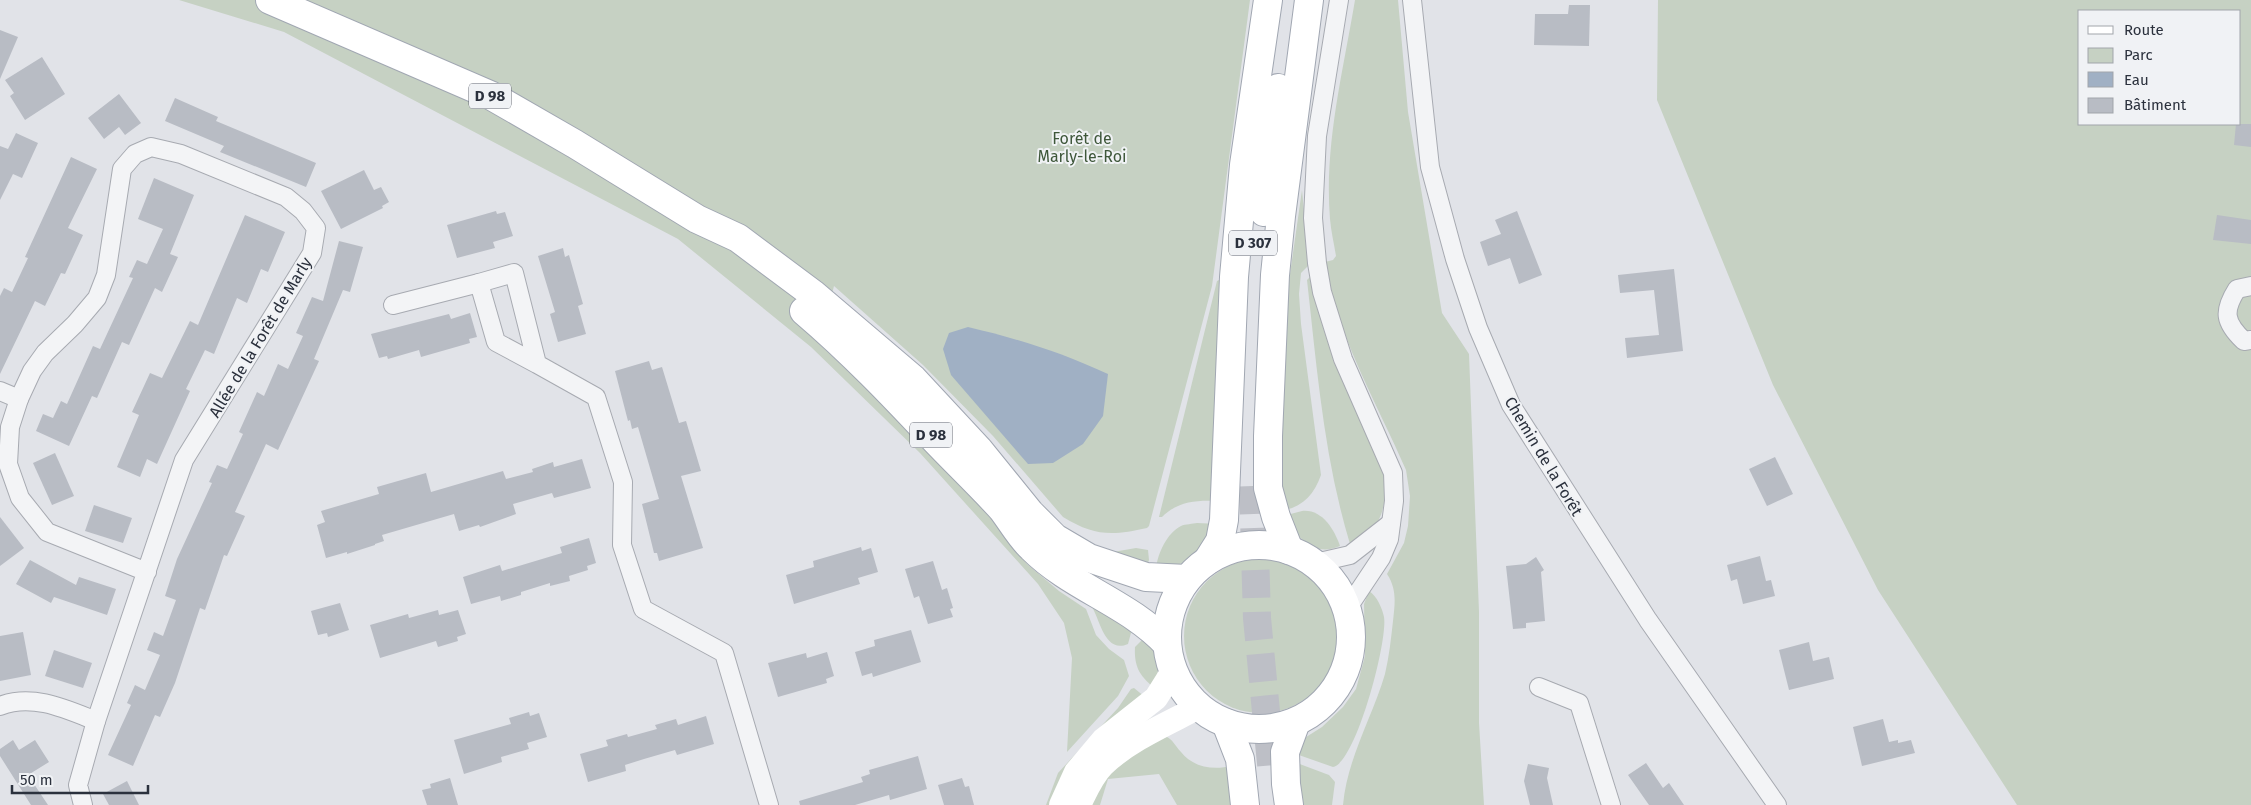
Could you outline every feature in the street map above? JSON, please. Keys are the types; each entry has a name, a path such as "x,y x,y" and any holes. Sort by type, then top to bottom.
{"main road":[{"name":"D 98","path":"270,0 490,95 575,144 697,219 738,238 813,294 913,379 979,450 1030,512 1056,538 1089,558 1146,577 1188,579"},
{"path":"1208,560 1233,548 1261,544 1289,550 1314,563 1334,583 1347,608 1351,627 1351,647 1342,675 1327,699 1313,712 1296,722 1273,728 1257,729 1226,723 1199,707 1188,696 1173,671 1167,644 1168,621 1175,598 1188,579 1208,560 1220,541 1224,520 1234,268 1244,165 1268,0"},
{"name":"D 307","path":"1280,0 1256,210 1248,326 1248,486 1268,157 1292,0"},
{"path":"1289,550 1276,517 1268,488 1268,436 1280,226 1309,0"},
{"name":"D 98","path":"697,219 831,334 1002,510 1030,547 1046,562 1062,574 1137,617 1167,644"},
{"path":"1289,805 1285,752 1296,722"},
{"path":"1226,723 1240,759 1246,805"},
{"path":"1264,805 1266,774 1275,805"}],"street":[{"path":"1339,0 1317,136 1313,209 1317,263 1332,328 1343,359 1393,472 1394,501 1389,539 1381,558 1347,608"},
{"name":"Chemin de la Forêt","path":"1412,0 1430,167 1455,259 1478,328 1511,405 1648,620 1777,805"},
{"name":"Allée de la Forêt de Marly","path":"83,805 78,786 96,721 147,572 184,460 312,253 316,228 303,211 286,197 181,154 151,148 135,154 122,169 106,275 97,298 75,324 45,353 32,371 19,399 10,428 8,464 20,498 47,532 147,572"},
{"path":"393,306 514,273 537,364"},
{"path":"479,282 496,342 596,397 623,482 622,545 643,609 724,653 769,805"},
{"path":"2251,286 2237,289 2228,302 2227,316 2233,330 2244,340 2251,340"},
{"path":"0,391 19,399"},
{"path":"1314,563 1350,554 1391,523"},
{"path":"1061,805 1076,772 1103,740 1156,698 1173,671"},
{"path":"1540,687 1579,703 1611,805"},
{"path":"0,706 30,700 64,708 96,721"},
{"path":"1079,805 1088,786 1102,766 1126,747 1199,707"}],"green space":[{"name":"Forêt de Marly-le-Roi","path":"179,0 1250,0 1212,286 1147,528 1104,533 1084,528 1063,517 993,436 923,365 834,286 819,344 876,397 988,513 1027,564 1059,591 1086,609 1096,635 1109,649 1124,660 1129,676 1118,696 1067,752 1072,658 1064,623 1038,584 920,453 811,347 678,239 284,32"},
{"path":"1355,0 1398,0 1408,112 1442,313 1469,354 1479,612 1479,723 1484,805 1343,805 1349,771 1385,674 1395,602 1394,591 1387,574 1404,543 1408,526 1410,496 1406,470 1348,343 1331,289 1325,262 1333,260 1336,256 1330,219 1329,191 1332,136"},
{"path":"1658,0 2251,0 2251,805 2017,805 1878,590 1773,385 1657,100"},
{"path":"1302,190 1309,265 1301,273 1299,294 1301,324 1321,475 1315,489 1301,504 1280,511 1282,381 1288,288"},
{"path":"1311,276 1332,351 1383,470 1385,494 1380,518 1369,533 1350,544 1341,512 1322,413 1307,280"},
{"path":"1219,280 1218,501 1188,503 1159,517 1217,281"},
{"path":"1302,511 1316,513 1326,521 1340,546 1322,549 1314,547 1300,537 1283,516"},
{"path":"1197,523 1219,524 1194,556 1187,561 1178,565 1156,568 1161,550 1171,533 1181,526"},
{"path":"1136,548 1148,550 1149,560 1147,566 1113,552"},
{"path":"1261,559 1290,565 1304,572 1315,582 1325,593 1332,607 1338,636 1332,665 1325,679 1315,690 1304,700 1290,707 1261,713 1232,707 1218,700 1207,690 1197,679 1190,665 1184,636 1190,607 1197,593 1207,582 1218,572 1232,565"},
{"path":"1369,591 1379,602 1384,617 1381,650 1369,700 1360,724 1342,760 1333,767 1296,754 1303,739 1322,727 1343,707 1356,689 1365,656 1364,604"},
{"path":"1092,607 1132,629 1128,644 1120,646 1109,640 1104,634"},
{"path":"1144,638 1158,661 1158,673 1153,687 1138,670 1135,660 1135,647"},
{"path":"1134,688 1145,697 1053,805 1046,805 1058,773 1118,708 1131,689"},
{"path":"1165,736 1186,757 1198,765 1211,768 1232,766 1236,805 1177,805 1159,774 1108,779 1100,805 1089,805 1107,775 1142,749"},
{"path":"1289,760 1329,775 1335,782 1332,805 1300,805"}],"water":[{"path":"968,327 1039,347 1108,374 1103,416 1083,444 1053,463 1028,464 951,375 943,349 949,333"}],"building":[{"path":"1569,5 1590,5 1589,46 1534,45 1535,14 1568,14"},
{"path":"0,30 18,37 0,79"},
{"path":"42,57 65,94 25,120 10,96 14,93 5,80"},
{"path":"119,94 141,123 125,135 119,127 104,139 88,118"},
{"path":"175,98 218,117 216,121 316,163 306,187 220,152 224,146 165,121"},
{"path":"2251,124 2251,147 2234,145 2236,125"},
{"path":"16,133 38,143 22,178 13,174 0,200 0,146 8,149"},
{"path":"71,157 97,169 68,228 83,235 65,274 61,273 45,306 35,301 0,374 0,296 4,288 12,292 28,258 25,257"},
{"path":"364,170 374,190 381,187 389,202 382,206 383,208 341,229 321,191"},
{"path":"154,178 194,195 170,254 178,257 162,292 155,288 129,345 122,342 97,398 92,396 69,446 36,431 43,414 53,418 61,401 67,404 93,346 100,349 133,278 129,277 137,260 147,264 163,229 138,219"},
{"path":"496,211 497,214 505,212 513,236 493,242 495,248 457,258 447,225"},
{"path":"1517,211 1542,275 1519,284 1510,258 1488,266 1480,242 1501,234 1495,220"},
{"path":"245,215 285,232 268,272 261,269 247,303 237,298 214,354 205,350 186,389 190,391 157,464 147,459 140,477 117,467 139,415 132,412 150,373 162,378 190,321 198,325"},
{"path":"2217,215 2251,220 2251,244 2213,240"},
{"path":"339,241 363,247 350,292 343,290 314,359 319,361 278,450 266,444 235,512 245,516 227,556 224,555 205,610 200,608 175,683 160,717 155,715 133,766 108,755 131,705 127,703 135,685 145,690 160,655 147,650 154,632 163,636 176,600 165,596 177,559 212,483 209,482 217,465 227,469 243,434 239,432 257,392 264,396 278,364 288,369 303,336 296,333 312,297 323,301"},
{"path":"563,248 565,257 569,255 583,304 578,306 586,334 558,342 550,314 555,312 538,256"},
{"path":"1674,269 1683,351 1627,358 1625,338 1659,335 1654,290 1620,293 1618,275"},
{"path":"470,313 477,337 469,339 470,343 421,357 419,350 388,359 387,356 379,358 371,334 449,314 451,319"},
{"path":"649,361 652,370 662,367 679,423 686,421 701,471 681,476 703,548 659,561 657,553 654,553 642,504 659,499 638,427 632,429 630,420 628,421 615,371"},
{"path":"55,453 74,496 52,505 33,463"},
{"path":"1775,457 1793,494 1767,506 1749,469"},
{"path":"582,459 591,488 554,498 552,493 513,504 516,514 480,527 479,525 459,531 454,514 382,535 384,541 375,545 347,554 347,552 326,558 317,525 325,522 321,511 379,494 377,487 426,473 431,492 503,471 506,479 533,472 532,469 553,462 554,467"},
{"path":"94,505 132,518 123,543 85,531"},
{"path":"0,517 24,548 0,566"},
{"path":"589,538 596,563 587,566 588,570 569,576 570,581 550,586 550,583 521,592 521,595 501,601 500,596 471,604 463,577 500,565 502,571 562,553 560,547"},
{"path":"861,547 862,551 871,548 878,572 858,578 860,584 794,604 786,575 814,567 813,561"},
{"path":"1760,556 1766,581 1771,580 1775,596 1743,604 1737,579 1731,581 1727,565"},
{"path":"1536,557 1544,570 1541,572 1545,621 1526,623 1526,628 1513,629 1506,566 1526,564"},
{"path":"30,560 76,585 79,577 116,589 107,615 54,597 51,603 16,584"},
{"path":"933,561 942,590 947,588 953,608 950,609 953,617 928,624 919,596 914,598 905,569"},
{"path":"340,603 349,630 328,637 327,633 318,635 311,611"},
{"path":"438,610 439,615 458,610 466,634 457,637 458,641 438,647 436,641 380,658 370,625 408,614 409,618"},
{"path":"911,630 921,662 873,677 872,673 862,676 855,652 875,646 874,640"},
{"path":"23,632 31,675 0,681 0,636"},
{"path":"1809,642 1813,661 1829,657 1834,679 1789,690 1779,650"},
{"path":"54,650 92,663 83,688 45,676"},
{"path":"827,652 834,676 826,679 827,683 778,697 768,663 806,653 807,658"},
{"path":"529,712 530,716 539,713 547,737 527,743 529,749 501,757 502,762 464,774 454,740 511,724 509,718"},
{"path":"706,716 714,744 677,755 675,750 644,759 625,765 626,771 588,782 580,754 608,746 606,740 627,734 628,737 657,729 655,725 676,719 678,725"},
{"path":"1883,719 1889,742 1898,740 1898,743 1911,740 1915,753 1862,766 1853,727"},
{"path":"13,740 19,750 35,740 49,762 28,775 48,805 31,805 0,756 0,749"},
{"path":"918,756 927,789 890,800 889,795 855,805 800,805 799,801 863,782 861,777 870,774 869,770"},
{"path":"1646,763 1663,788 1669,783 1684,805 1649,805 1628,775"},
{"path":"1528,764 1549,768 1547,778 1553,805 1530,805 1524,781"},
{"path":"450,778 458,805 427,805 422,790 431,788 430,784"},
{"path":"962,778 965,787 969,786 974,805 944,805 938,785"},
{"path":"127,781 139,805 109,805 103,794"}],"tunnel":[{"path":"1253,486 1257,618 1272,774"}]}
